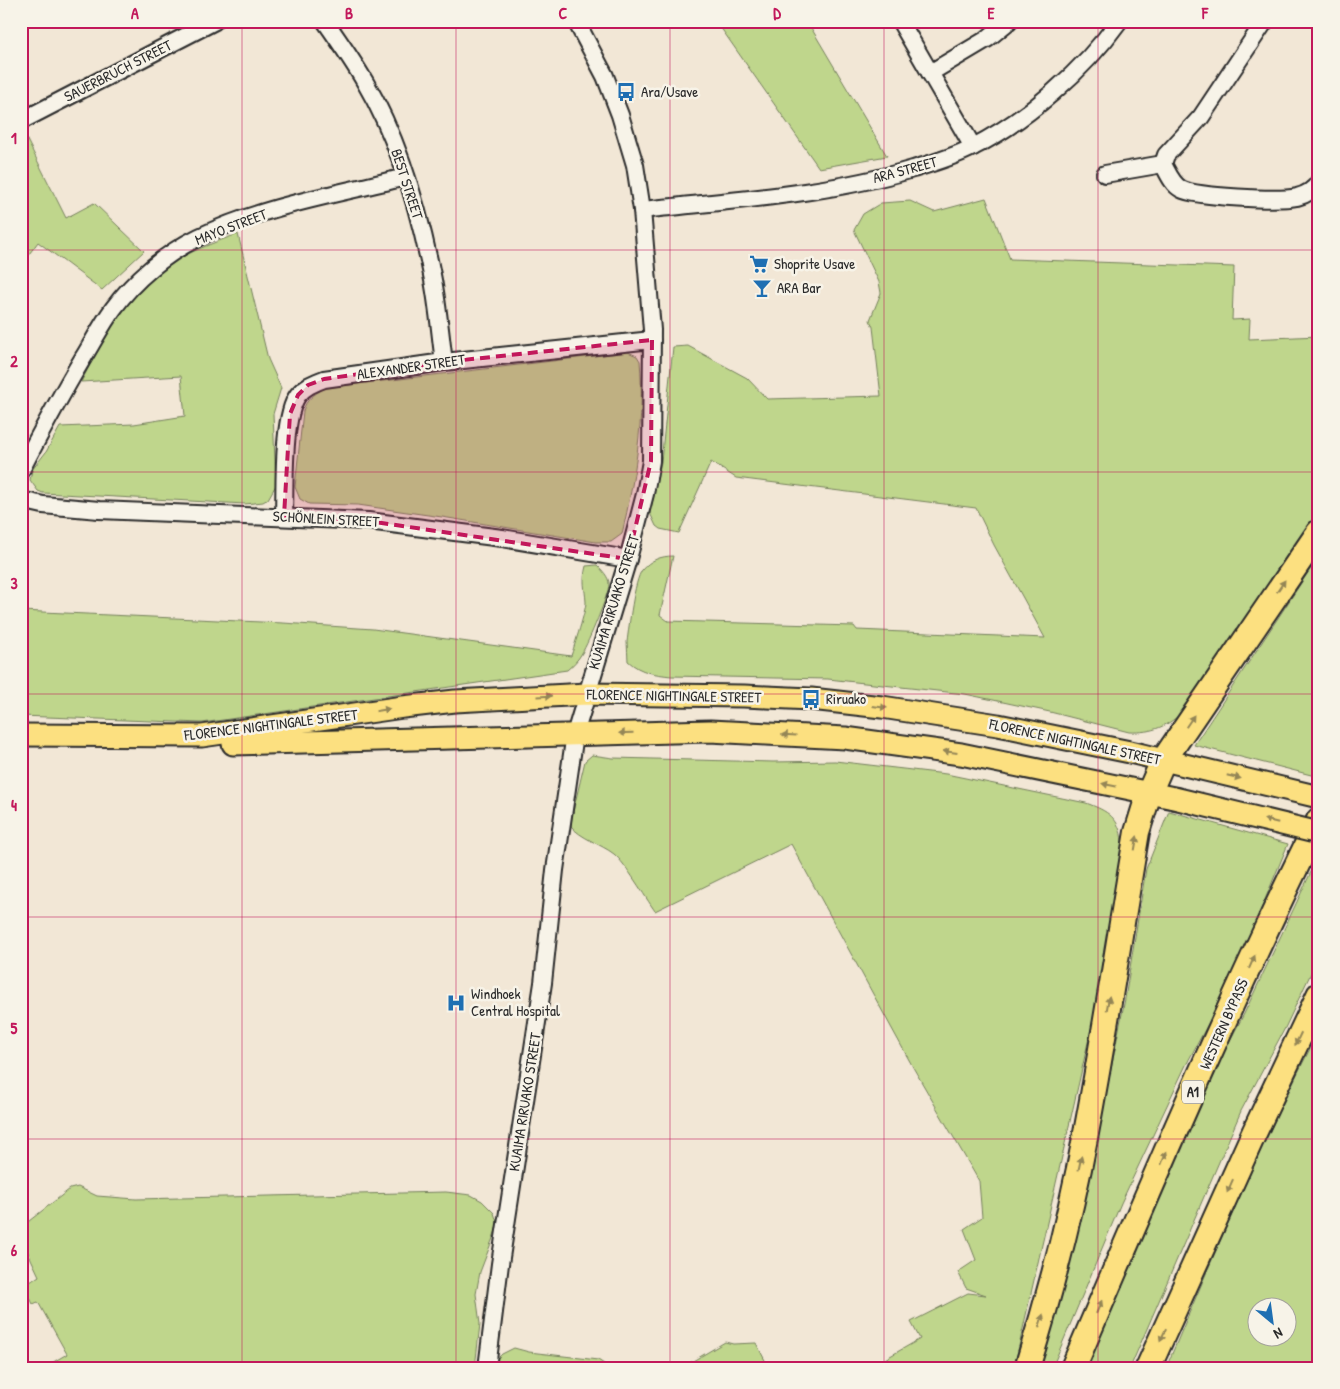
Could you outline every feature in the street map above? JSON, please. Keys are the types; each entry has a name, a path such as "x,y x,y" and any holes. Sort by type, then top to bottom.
{"highway":[{"path":"1027,1368 1068,1219 1082,1153 1137,832 1149,793 1163,761 1319,532"},
{"name":"WESTERN BYPASS","path":"1073,1368 1169,1145 1319,820"},
{"path":"1148,1368 1254,1133 1319,995"}],"main road":[{"name":"FLORENCE NIGHTINGALE STREET","path":"21,734 202,736 454,701 586,694 754,696 811,699 882,707 998,724 1130,752 1319,797"},
{"name":"FLORENCE NIGHTINGALE STREET","path":"21,742 274,743 710,731 845,738 961,754 1174,798 1319,832"}],"street":[{"name":"SAUERBRUCH STREET","path":"21,121 216,21"},
{"name":"BEST STREET","path":"325,21 365,82 390,132 406,177 421,227 432,276 444,362"},
{"name":"KUAIMA RIRUAKO STREET","path":"487,1368 500,1264 543,983 555,870 575,734 628,559 646,494 651,461 652,340 642,210 635,165 620,115 605,76 576,21"},
{"path":"900,21 973,148"},
{"path":"930,73 987,39 1009,21"},
{"name":"ARA STREET","path":"642,210 834,188 938,162 973,148 1007,127 1076,72 1119,21"},
{"path":"1264,21 1201,117 1166,155 1163,164 1179,188 1190,193 1236,197 1297,197 1308,193 1319,182"},
{"path":"1105,174 1163,164"},
{"name":"MAYO STREET","path":"21,470 58,399 112,310 154,266 198,237 232,223 262,213 406,177"},
{"name":"ALEXANDER STREET","path":"284,516 287,431 290,414 298,395 308,385 324,379 444,362 652,340"},
{"name":"SCHÖNLEIN STREET","path":"21,500 43,505 99,510 284,516 410,525 628,559"}],"highlighted area":[{"path":"652,340 651,461 628,559 368,521 284,516 290,414 298,395 308,385 324,379 444,362"}],"green space":[{"path":"716,21 807,21 887,156 819,168"},
{"path":"23,132 66,218 94,203 144,251 102,290 38,242 21,265 21,133"},
{"path":"986,198 1010,259 1234,267 1232,320 1250,319 1249,339 1319,336 1319,514 1185,710 1166,724 1153,730 1129,732 1050,712 965,694 828,679 671,676 648,672 633,665 628,661 627,642 632,604 639,576 642,570 652,561 669,556 673,556 660,615 668,621 854,626 857,630 1045,638 976,508 736,478 711,462 679,533 660,529 656,526 650,513 661,462 673,347 688,346 747,378 767,399 881,396 873,327 870,320 881,293 879,282 854,230 863,214 881,203 910,201 934,212"},
{"path":"238,234 268,359 281,388 273,414 276,485 268,499 263,502 245,504 43,493 38,491 30,480 32,470 46,452 60,427 134,424 185,416 181,376 81,382 125,305 143,284 181,258"},
{"path":"628,352 637,356 640,361 640,426 635,470 622,534 611,542 596,542 358,505 309,504 300,499 295,487 303,411 308,400 324,388"},
{"path":"1319,556 1319,777 1194,745 1315,562"},
{"path":"597,565 608,579 609,584 606,598 585,648 567,670 202,723 21,716 21,611 373,629 571,656 586,602 584,580 586,566"},
{"path":"592,755 613,758 773,762 835,761 946,774 1086,803 1101,809 1116,821 1122,842 1109,938 1091,1029 1014,1368 869,1368 920,1339 911,1322 968,1293 986,1295 966,1288 958,1272 976,1260 964,1229 982,1217 979,1181 914,1069 791,844 655,911 619,859 609,850 580,834 571,826 585,761"},
{"path":"1169,811 1288,844 1232,979 1185,1067 1121,1203 1052,1368 1036,1368 1075,1225 1103,1109 1125,999 1146,869"},
{"path":"1319,855 1319,956 1285,1028 1241,1111 1130,1368 1080,1368 1193,1110 1244,1014"},
{"path":"1319,1031 1319,1368 1166,1368 1239,1198"},
{"path":"78,1187 97,1196 136,1199 446,1192 471,1195 482,1201 494,1213 498,1225 480,1272 476,1294 480,1324 475,1368 43,1368 67,1354 38,1302 33,1304 24,1286 39,1276 25,1246 23,1228 29,1221 70,1189"},
{"path":"725,1342 733,1344 756,1343 769,1368 681,1368"},
{"path":"514,1348 529,1352 598,1360 610,1368 493,1368 494,1362 502,1354"}],"place":[{"name":"Ara/Usave","path":"626,92"},
{"name":"Shoprite Usave","path":"759,264"},
{"name":"ARA Bar","path":"762,288"},
{"name":"Riruako","path":"811,699"},
{"name":"Windhoek Central Hospital","path":"456,1003"}]}
